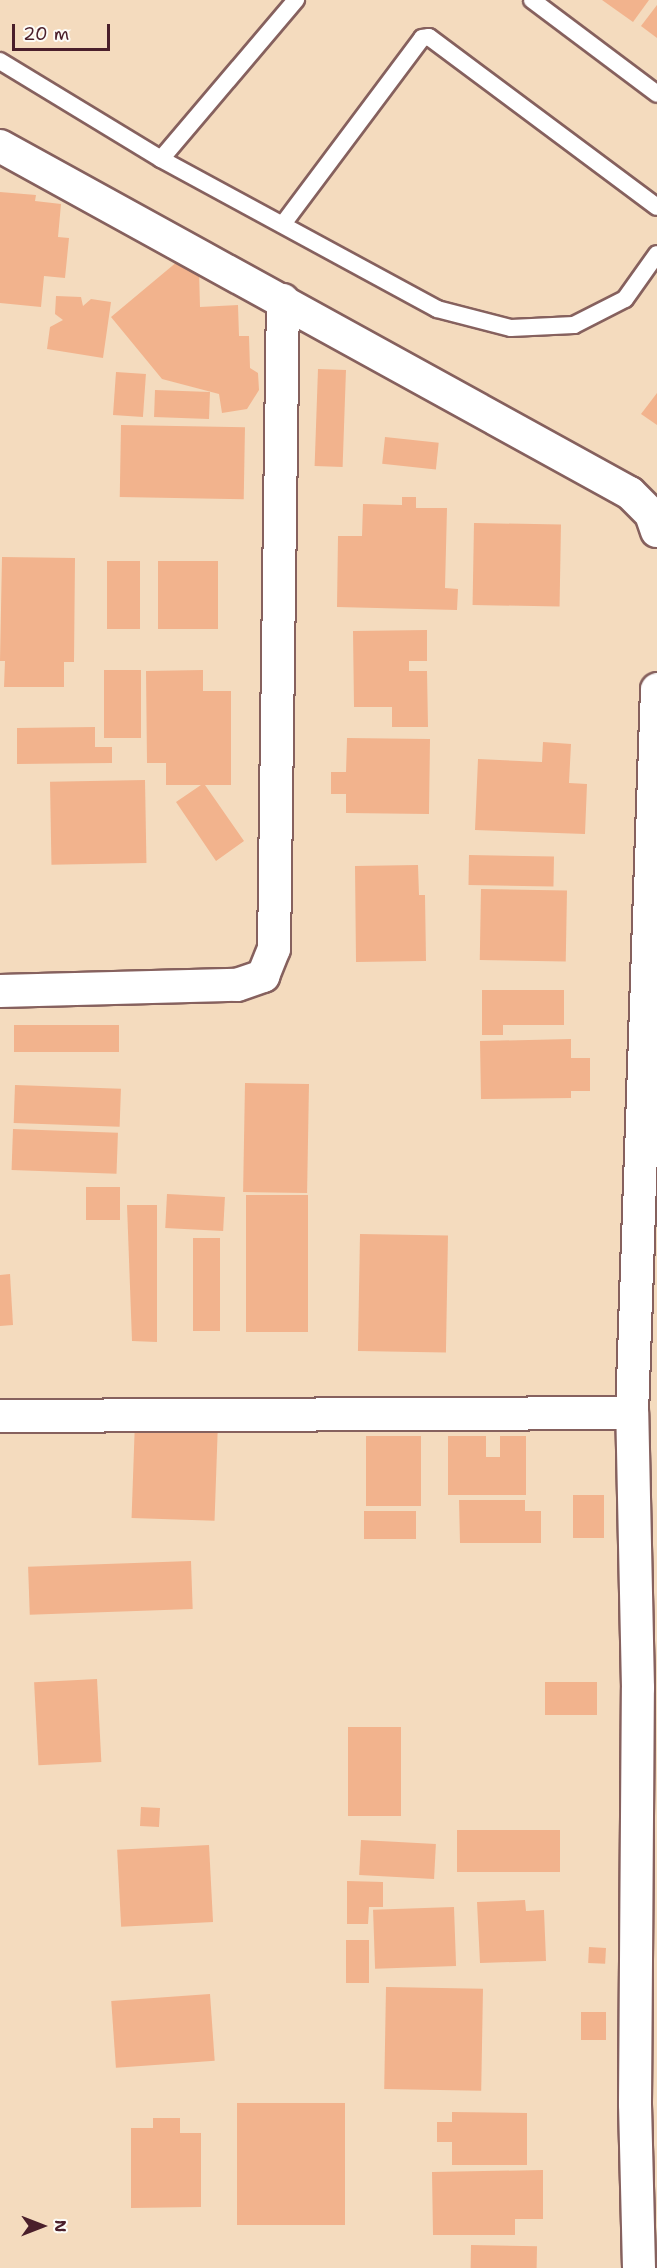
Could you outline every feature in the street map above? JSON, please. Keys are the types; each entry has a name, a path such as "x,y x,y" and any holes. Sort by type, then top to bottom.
{"street":[{"path":"0,146 283,300 630,494 651,514 657,531"},
{"path":"0,991 237,985 263,976 274,949 283,300"},
{"path":"639,2268 635,2104 638,1688 632,1413 657,689"},
{"path":"0,1416 632,1413"}],"lane":[{"path":"161,159 296,0"},
{"path":"532,0 657,94"},
{"path":"283,224 422,38 429,37 657,207"},
{"path":"0,61 161,159 437,309 511,328 574,325 625,300 657,254"}],"building":[{"path":"602,0 649,0 633,22"},
{"path":"657,5 657,38 641,26"},
{"path":"0,192 36,195 35,201 61,204 58,237 69,238 65,278 44,276 41,307 0,303"},
{"path":"178,261 199,270 200,307 238,305 239,336 249,336 250,368 258,373 259,390 247,409 222,413 219,394 162,379 111,317"},
{"path":"56,296 81,297 83,306 91,299 111,302 103,358 47,349 50,327 63,320 55,314"},
{"path":"318,369 346,370 343,467 315,466"},
{"path":"116,372 146,374 143,417 113,415"},
{"path":"155,390 210,392 209,419 154,417"},
{"path":"657,393 657,425 641,414"},
{"path":"121,425 245,427 244,499 120,497"},
{"path":"385,437 439,443 436,469 382,464"},
{"path":"402,497 416,497 416,508 447,508 445,588 458,589 457,610 337,607 338,536 362,536 363,504 402,505"},
{"path":"474,523 561,525 560,607 473,605"},
{"path":"2,557 75,558 74,662 64,662 64,687 4,687 5,661 0,661"},
{"path":"107,561 140,561 140,629 107,629"},
{"path":"158,561 218,561 218,629 158,629"},
{"path":"427,630 427,661 409,661 409,671 427,671 428,727 392,727 392,707 354,707 353,631"},
{"path":"104,670 141,670 141,738 104,738"},
{"path":"203,670 203,691 231,691 231,785 205,785 244,841 216,861 176,802 201,785 166,785 166,763 147,763 146,671"},
{"path":"95,727 95,747 112,747 112,763 17,764 17,728"},
{"path":"347,738 430,739 429,814 346,813 346,794 331,794 331,772 346,772"},
{"path":"543,742 571,744 569,783 587,784 585,834 475,830 478,759 542,762"},
{"path":"145,780 146,863 51,865 50,782"},
{"path":"469,855 554,856 553,886 468,885"},
{"path":"418,865 419,895 425,895 426,961 356,962 355,866"},
{"path":"481,889 567,891 566,961 480,960"},
{"path":"482,990 564,990 564,1025 503,1025 503,1035 482,1035"},
{"path":"14,1025 119,1025 119,1052 14,1052"},
{"path":"571,1039 571,1058 590,1058 590,1091 571,1091 571,1098 481,1099 480,1041"},
{"path":"245,1083 309,1084 307,1193 243,1192"},
{"path":"15,1085 121,1089 120,1127 14,1123"},
{"path":"13,1129 118,1133 117,1174 12,1170"},
{"path":"86,1187 120,1187 120,1220 86,1220"},
{"path":"167,1194 225,1197 223,1231 165,1228"},
{"path":"246,1195 308,1195 308,1332 246,1332"},
{"path":"127,1205 157,1205 157,1342 132,1341"},
{"path":"360,1234 448,1236 446,1353 358,1351"},
{"path":"193,1238 220,1238 220,1331 193,1331"},
{"path":"10,1274 13,1325 0,1326 0,1275"},
{"path":"135,1420 218,1423 215,1521 132,1518"},
{"path":"366,1436 421,1436 421,1506 366,1506"},
{"path":"448,1436 486,1436 486,1457 500,1457 500,1436 526,1436 526,1495 448,1495"},
{"path":"573,1495 604,1495 604,1538 573,1538"},
{"path":"459,1500 525,1500 525,1511 541,1511 541,1543 460,1543"},
{"path":"364,1511 416,1511 416,1539 364,1539"},
{"path":"191,1561 193,1609 30,1615 28,1567"},
{"path":"97,1679 101,1762 38,1765 34,1682"},
{"path":"545,1682 597,1682 597,1715 545,1715"},
{"path":"348,1727 401,1727 401,1816 348,1816"},
{"path":"141,1807 160,1808 159,1827 140,1826"},
{"path":"457,1830 560,1830 560,1872 457,1872"},
{"path":"361,1840 436,1844 434,1879 359,1875"},
{"path":"209,1845 213,1922 121,1927 117,1850"},
{"path":"347,1881 383,1882 383,1907 369,1907 368,1924 347,1924"},
{"path":"525,1900 526,1911 544,1910 546,1961 480,1963 477,1902"},
{"path":"454,1907 456,1966 375,1969 373,1910"},
{"path":"346,1940 369,1940 369,1983 346,1983"},
{"path":"589,1947 606,1948 605,1964 588,1963"},
{"path":"386,1987 483,1989 481,2091 384,2089"},
{"path":"210,1994 215,2061 116,2068 111,2001"},
{"path":"581,2012 606,2012 606,2040 581,2040"},
{"path":"237,2103 345,2103 345,2225 237,2225"},
{"path":"452,2112 527,2113 527,2165 452,2165 452,2142 437,2142 437,2122 452,2122"},
{"path":"153,2118 180,2118 180,2133 201,2133 201,2207 131,2208 131,2128 153,2128"},
{"path":"543,2170 543,2219 515,2219 515,2235 433,2235 432,2172"},
{"path":"471,2245 537,2246 537,2268 471,2268"}]}
